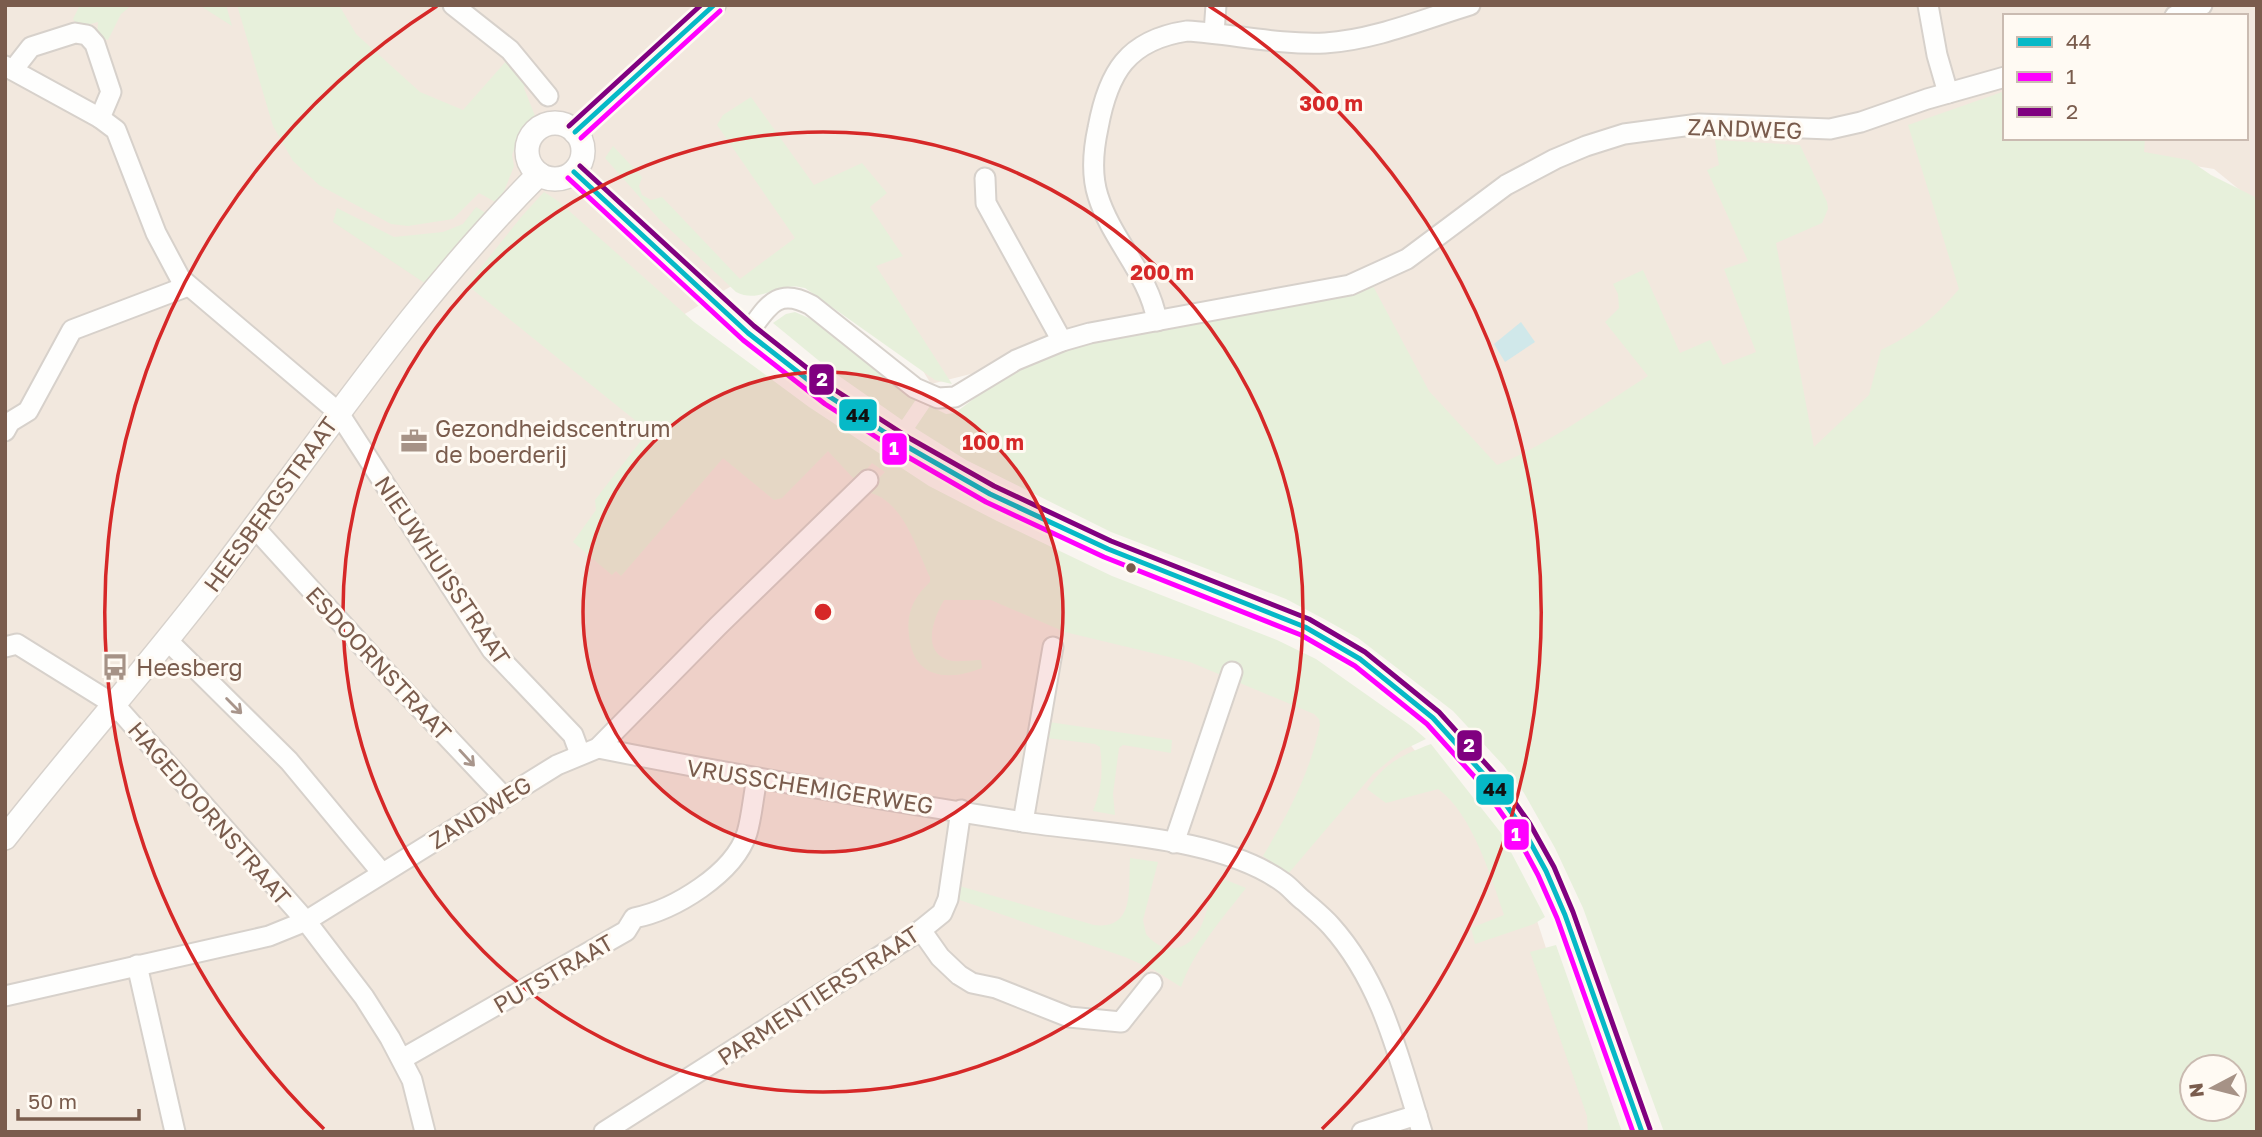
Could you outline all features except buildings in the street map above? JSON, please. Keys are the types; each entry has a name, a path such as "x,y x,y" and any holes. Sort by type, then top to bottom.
{"street":[{"path":"453,5 510,50 548,96"},
{"path":"575,132 715,5"},
{"path":"1214,33 1216,5"},
{"path":"1157,321 1147,287 1103,211 1096,188 1093,162 1103,99 1115,73 1128,58 1144,44 1172,33 1186,31 1294,43 1329,43 1379,33 1471,5"},
{"path":"1928,5 1937,55 1948,93"},
{"path":"2180,14 2202,5"},
{"path":"9,68 31,47 75,33 87,35 96,44 111,92 100,118"},
{"name":"NIEUWHUISSTRAAT","path":"9,68 110,124 120,137 160,243 173,267 188,286 338,412 492,650 589,751"},
{"name":"ZANDWEG","path":"748,333 773,301 785,297 797,299 811,305 915,388 938,398 955,397 1016,360 1090,333 1350,285 1407,259 1468,212 1517,179 1586,146 1624,134 1699,124 1830,129 1861,122 2003,78"},
{"path":"560,124 575,132 583,151 574,172 557,179 539,174 527,155 530,138 536,131 543,126 560,124"},
{"path":"574,172 748,333 830,397 906,446 990,494 1108,550 1305,627 1360,659 1426,711 1488,779 1546,871 1565,915 1642,1132"},
{"name":"HEESBERGSTRAAT","path":"5,838 56,773 169,641 338,412 498,215 539,174"},
{"path":"985,178 986,203 1062,341"},
{"path":"5,431 10,422 28,411 72,330 188,286"},
{"name":"ZANDWEG","path":"5,996 269,936 306,921 557,765 589,751 868,480"},
{"name":"ESDOORNSTRAAT","path":"254,527 504,797"},
{"path":"169,641 289,761 382,873"},
{"name":"HAGEDOORNSTRAAT","path":"5,647 17,644 115,705 306,921 364,997 402,1059 415,1091 425,1132"},
{"path":"1023,822 1053,647"},
{"path":"1174,843 1232,672"},
{"name":"VRUSSCHEMIGERWEG","path":"589,751 1023,822 1174,843 1214,852 1251,865 1285,884 1331,925 1366,974 1384,1009 1419,1124"},
{"name":"PUTSTRAAT","path":"402,1059 626,931 634,918 652,914 699,890 725,868 746,835 757,779"},
{"name":"PARMENTIERSTRAAT","path":"604,1132 921,930 942,913 948,899 961,810"},
{"path":"921,930 940,957 972,983 996,988 1069,1017 1121,1022 1152,983"},
{"path":"137,965 175,1132"},
{"path":"1362,1132 1419,1124"}],"shaded area":[{"path":"5,5 2257,5 2257,204 2214,169 2103,151 1969,308 1798,463 1596,621 1042,356 931,384 852,254 768,264 678,318 742,387 1097,579 1389,718 1528,893 1606,1132 5,1132"}],"green space":[{"path":"80,5 132,5 121,14 108,40 97,37 98,22 79,27 73,19"},
{"path":"199,5 226,5 232,26"},
{"path":"237,5 339,5 356,34 420,92 463,110 508,59 526,80 524,88 535,116 533,123 517,141 512,155 514,166 499,204 479,193 453,219 408,226 391,224 319,185 293,161 273,126"},
{"path":"2003,92 2003,140 2145,140 2144,152 2189,160 2211,175 2257,198 2257,1132 1664,1132 1583,908 1555,848 1524,793 1504,766 1453,711 1358,638 1286,599 1111,532 966,460 915,428 930,406 946,414 955,413 1005,375 1079,343 1311,301 1373,286 1429,391 1497,465 1555,436 1648,376 1605,322 1619,308 1618,294 1613,284 1643,270 1680,353 1710,340 1723,365 1756,352 1724,269 1748,261 1707,170 1719,165 1715,140 1800,145 1827,202 1828,209 1822,223 1776,243 1814,447 1869,395 1881,350 1904,338 1941,309 1959,289 1908,125"},
{"path":"751,97 814,185 862,163 887,193 870,207 903,256 876,266 952,384 935,380 805,288 786,287 754,296 736,292 659,219 605,158 613,146 642,177 639,186 642,195 651,200 662,197 740,279 795,238 717,125 723,115"},
{"path":"544,192 558,201 694,322 809,407 929,486 1112,576 1277,640 1316,659 1426,739 1401,751 1373,774 1288,874 1263,856 1289,809 1310,760 1320,725 1314,714 1190,662 1065,632 991,600 944,600 933,626 933,644 936,651 952,661 981,660 982,668 956,675 934,673 917,660 909,635 912,606 930,582 930,577 913,538 898,513 878,496 865,492 885,472 872,463 856,481 828,451 782,498 774,500 723,458 621,576 616,571 612,575 573,542 596,510 595,500 647,433 646,429 467,285"},
{"path":"476,207 489,215 429,286 333,222 337,208 394,237 443,232 463,224"},
{"path":"795,312 811,319 917,398 902,420 829,369 773,323 786,314"},
{"path":"1049,722 1172,740 1171,753 1123,745 1119,748 1113,794 1115,815 1093,811 1101,779 1100,747 1095,744 1047,738"},
{"path":"1431,744 1501,833 1545,917 1534,924 1475,944 1471,928 1504,915 1479,847 1461,813 1438,789 1386,803 1367,789 1381,772 1395,761"},
{"path":"1130,858 1158,862 1143,920 1146,934 1162,946 1177,948 1191,940 1202,924 1212,894 1221,878 1246,888 1201,948 1181,987 1154,970 1125,957 954,898 956,885 1094,925 1108,925 1117,921 1127,905"},
{"path":"1556,945 1622,1132 1588,1132 1587,1116 1530,952"}],"water":[{"path":"1521,322 1535,342 1505,362 1494,344"}],"transit line":[{"name":"2","path":"569,126 701,5"},
{"name":"44","path":"575,132 714,5"},
{"name":"1","path":"581,138 720,11"},
{"name":"2","path":"580,166 754,326 835,390 911,439 994,486 1111,541 1309,619 1365,652 1439,712 1495,774 1530,824 1554,867 1573,912 1650,1129"},
{"name":"44","path":"574,172 748,333 830,397 906,446 990,494 1108,549 1305,627 1360,659 1433,718 1488,779 1523,829 1546,871 1565,915 1642,1132"},
{"name":"1","path":"568,178 743,340 825,404 901,453 986,502 1104,557 1301,635 1355,666 1427,724 1481,784 1516,834 1538,875 1557,918 1633,1132"}],"place":[{"name":"Gezondheidscentrum de boerderij","path":"414,441"},
{"name":"Heesberg","path":"115,667"}]}
